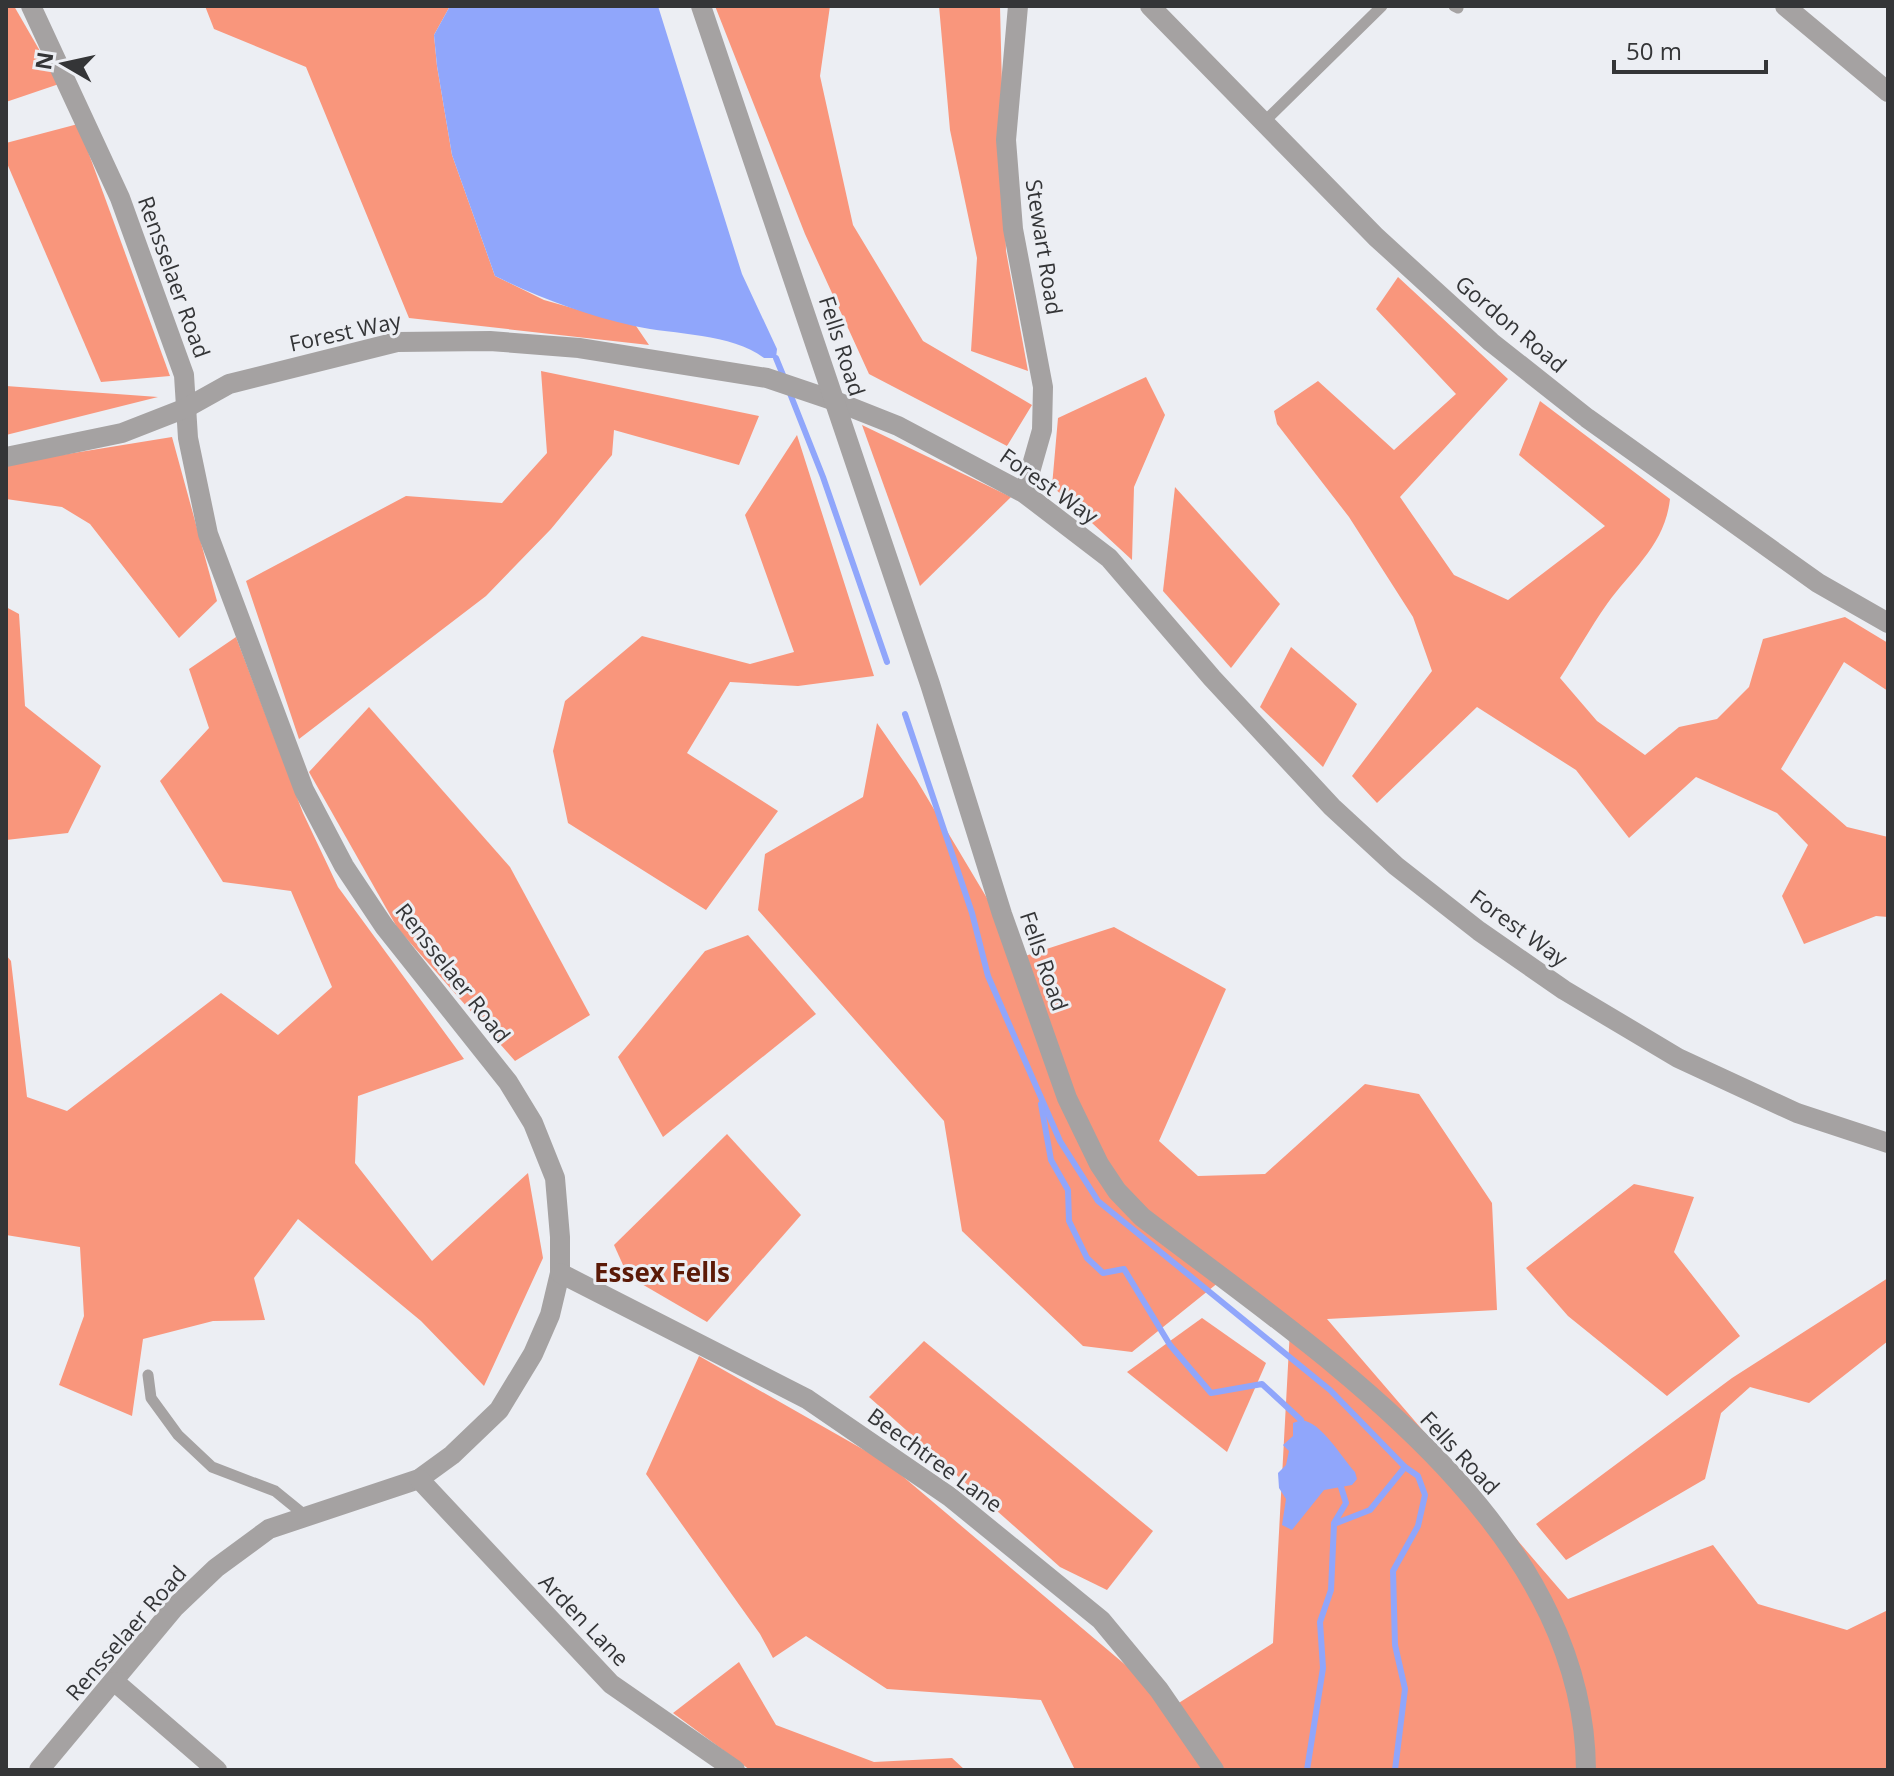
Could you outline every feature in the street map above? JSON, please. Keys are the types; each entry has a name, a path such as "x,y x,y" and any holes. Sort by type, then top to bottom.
{"street":[{"name":"Rensselaer Road","path":"31,6 125,211 184,375 188,438 208,534 304,790 344,866 384,926 508,1082 533,1123 555,1178 560,1273 550,1315 533,1354 499,1410 452,1455 419,1479 269,1529 216,1568 174,1608 39,1770"},
{"name":"Fells Road","path":"701,6 930,684 1002,914 1082,1135 1117,1191 1142,1217 1348,1377 1451,1475 1514,1552 1556,1626 1570,1668 1581,1709 1586,1770"},
{"name":"Stewart Road","path":"1018,6 1006,140 1013,229 1043,387 1042,430 1024,493"},
{"name":"Gordon Road","path":"1150,6 1261,124 1376,237 1515,361 1587,418 1818,583 1888,623"},
{"path":"1785,6 1888,92"},
{"name":"Forest Way","path":"6,457 122,433 186,408 229,384 397,342 490,341 579,348 767,378 835,401 898,426 1024,493 1109,558 1212,678 1332,807 1396,866 1479,931 1564,990 1678,1058 1797,1113 1888,1143"},
{"name":"Beechtree Lane","path":"560,1273 807,1399 950,1497 1101,1620 1159,1690 1214,1770"},
{"name":"Arden Lane","path":"419,1479 611,1684 735,1770"},
{"path":"115,1682 217,1770"}],"lane":[{"path":"1261,124 1382,6"},
{"path":"148,1375 151,1398 178,1435 212,1467 275,1491 308,1517"}],"shaded area":[{"path":"6,6 14,6 59,84 6,102"},
{"path":"205,6 450,6 434,35 437,66 452,155 495,276 544,300 636,326 649,345 409,318 306,67 214,29"},
{"path":"715,6 830,6 820,76 853,225 923,341 1032,405 1007,446 869,374 805,234"},
{"path":"939,6 1000,6 1006,251 1028,371 971,351 977,258 950,130"},
{"path":"78,124 170,376 101,382 6,161 6,143"},
{"path":"1398,277 1508,379 1400,497 1454,575 1508,600 1605,526 1519,455 1540,401 1670,499 1662,530 1646,556 1607,604 1560,678 1597,721 1645,755 1679,727 1717,719 1749,687 1763,639 1845,617 1888,643 1888,691 1844,662 1781,769 1847,827 1888,837 1888,917 1876,916 1804,944 1782,896 1808,845 1777,813 1696,777 1629,838 1576,770 1477,707 1377,803 1352,776 1432,671 1413,617 1349,517 1277,424 1274,411 1318,381 1394,450 1456,394 1376,309"},
{"path":"541,371 759,416 739,465 614,430 612,455 551,529 486,596 299,739 246,581 406,496 502,503 547,453"},
{"path":"1146,377 1165,415 1134,487 1132,560 1052,486 1058,418"},
{"path":"6,386 158,397 6,435"},
{"path":"862,425 1011,497 920,586"},
{"path":"797,435 874,676 798,686 730,682 687,753 778,811 706,910 568,823 553,751 565,701 642,636 750,664 794,652 745,515"},
{"path":"172,437 217,601 179,638 90,524 62,507 6,499 6,464"},
{"path":"1175,487 1280,604 1231,668 1163,591"},
{"path":"6,607 19,614 25,706 101,766 68,833 6,840"},
{"path":"236,637 303,813 338,887 464,1059 358,1096 355,1163 432,1261 528,1173 543,1258 484,1386 421,1321 298,1219 254,1278 265,1320 213,1321 143,1339 132,1416 59,1385 84,1316 80,1247 6,1235 6,955 11,961 27,1097 67,1111 221,993 278,1035 332,987 291,891 223,882 160,781 209,728 189,669"},
{"path":"1291,647 1357,704 1323,767 1260,707"},
{"path":"369,707 510,867 590,1015 515,1061 398,929 309,772"},
{"path":"877,723 916,779 1022,957 1114,927 1226,989 1159,1141 1198,1176 1265,1174 1365,1084 1419,1094 1492,1203 1497,1310 1327,1319 1568,1599 1713,1545 1758,1604 1847,1630 1888,1610 1888,1770 1075,1770 1041,1700 887,1689 806,1636 773,1658 760,1634 646,1474 699,1356 887,1463 1174,1706 1273,1643 1290,1329 1224,1278 1132,1352 1083,1346 962,1231 944,1121 758,910 765,854 863,797"},
{"path":"748,935 816,1014 663,1137 618,1057 705,951"},
{"path":"727,1134 801,1215 707,1322 628,1276 614,1245"},
{"path":"1634,1184 1694,1197 1674,1252 1740,1336 1667,1396 1568,1316 1526,1268"},
{"path":"1888,1278 1888,1341 1809,1403 1750,1387 1721,1413 1705,1479 1566,1560 1536,1524 1732,1378"},
{"path":"1202,1318 1266,1363 1227,1452 1127,1372"},
{"path":"924,1341 1153,1531 1107,1590 1060,1567 869,1397"},
{"path":"739,1662 776,1725 874,1762 952,1758 965,1770 750,1770 673,1713"}],"water":[{"path":"450,6 658,6 742,274 777,349 776,358 764,358 719,339 634,326 598,317 546,299 495,276 452,155 437,66 434,35"},
{"path":"1301,1420 1324,1433 1355,1472 1357,1479 1352,1485 1324,1490 1292,1530 1282,1525 1286,1499 1279,1488 1278,1473 1286,1465 1289,1451 1283,1445 1293,1436 1293,1423"}],"waterway":[{"path":"776,358 785,380"},
{"path":"789,391 823,477 887,662"},
{"path":"905,714 972,913 988,976 1060,1141 1098,1201 1330,1390 1405,1467 1370,1510 1334,1524 1331,1590 1320,1622 1323,1668 1307,1770"},
{"path":"1041,1104 1051,1160 1068,1190 1069,1221 1087,1258 1103,1273 1124,1269 1170,1345 1211,1393 1262,1384 1301,1420"},
{"path":"1395,1770 1405,1689 1395,1645 1393,1571 1418,1526 1425,1495 1418,1476 1405,1467"},
{"path":"1334,1523 1346,1503 1341,1487"}],"district":[{"name":"Essex Fells","path":"662,1273"}]}
